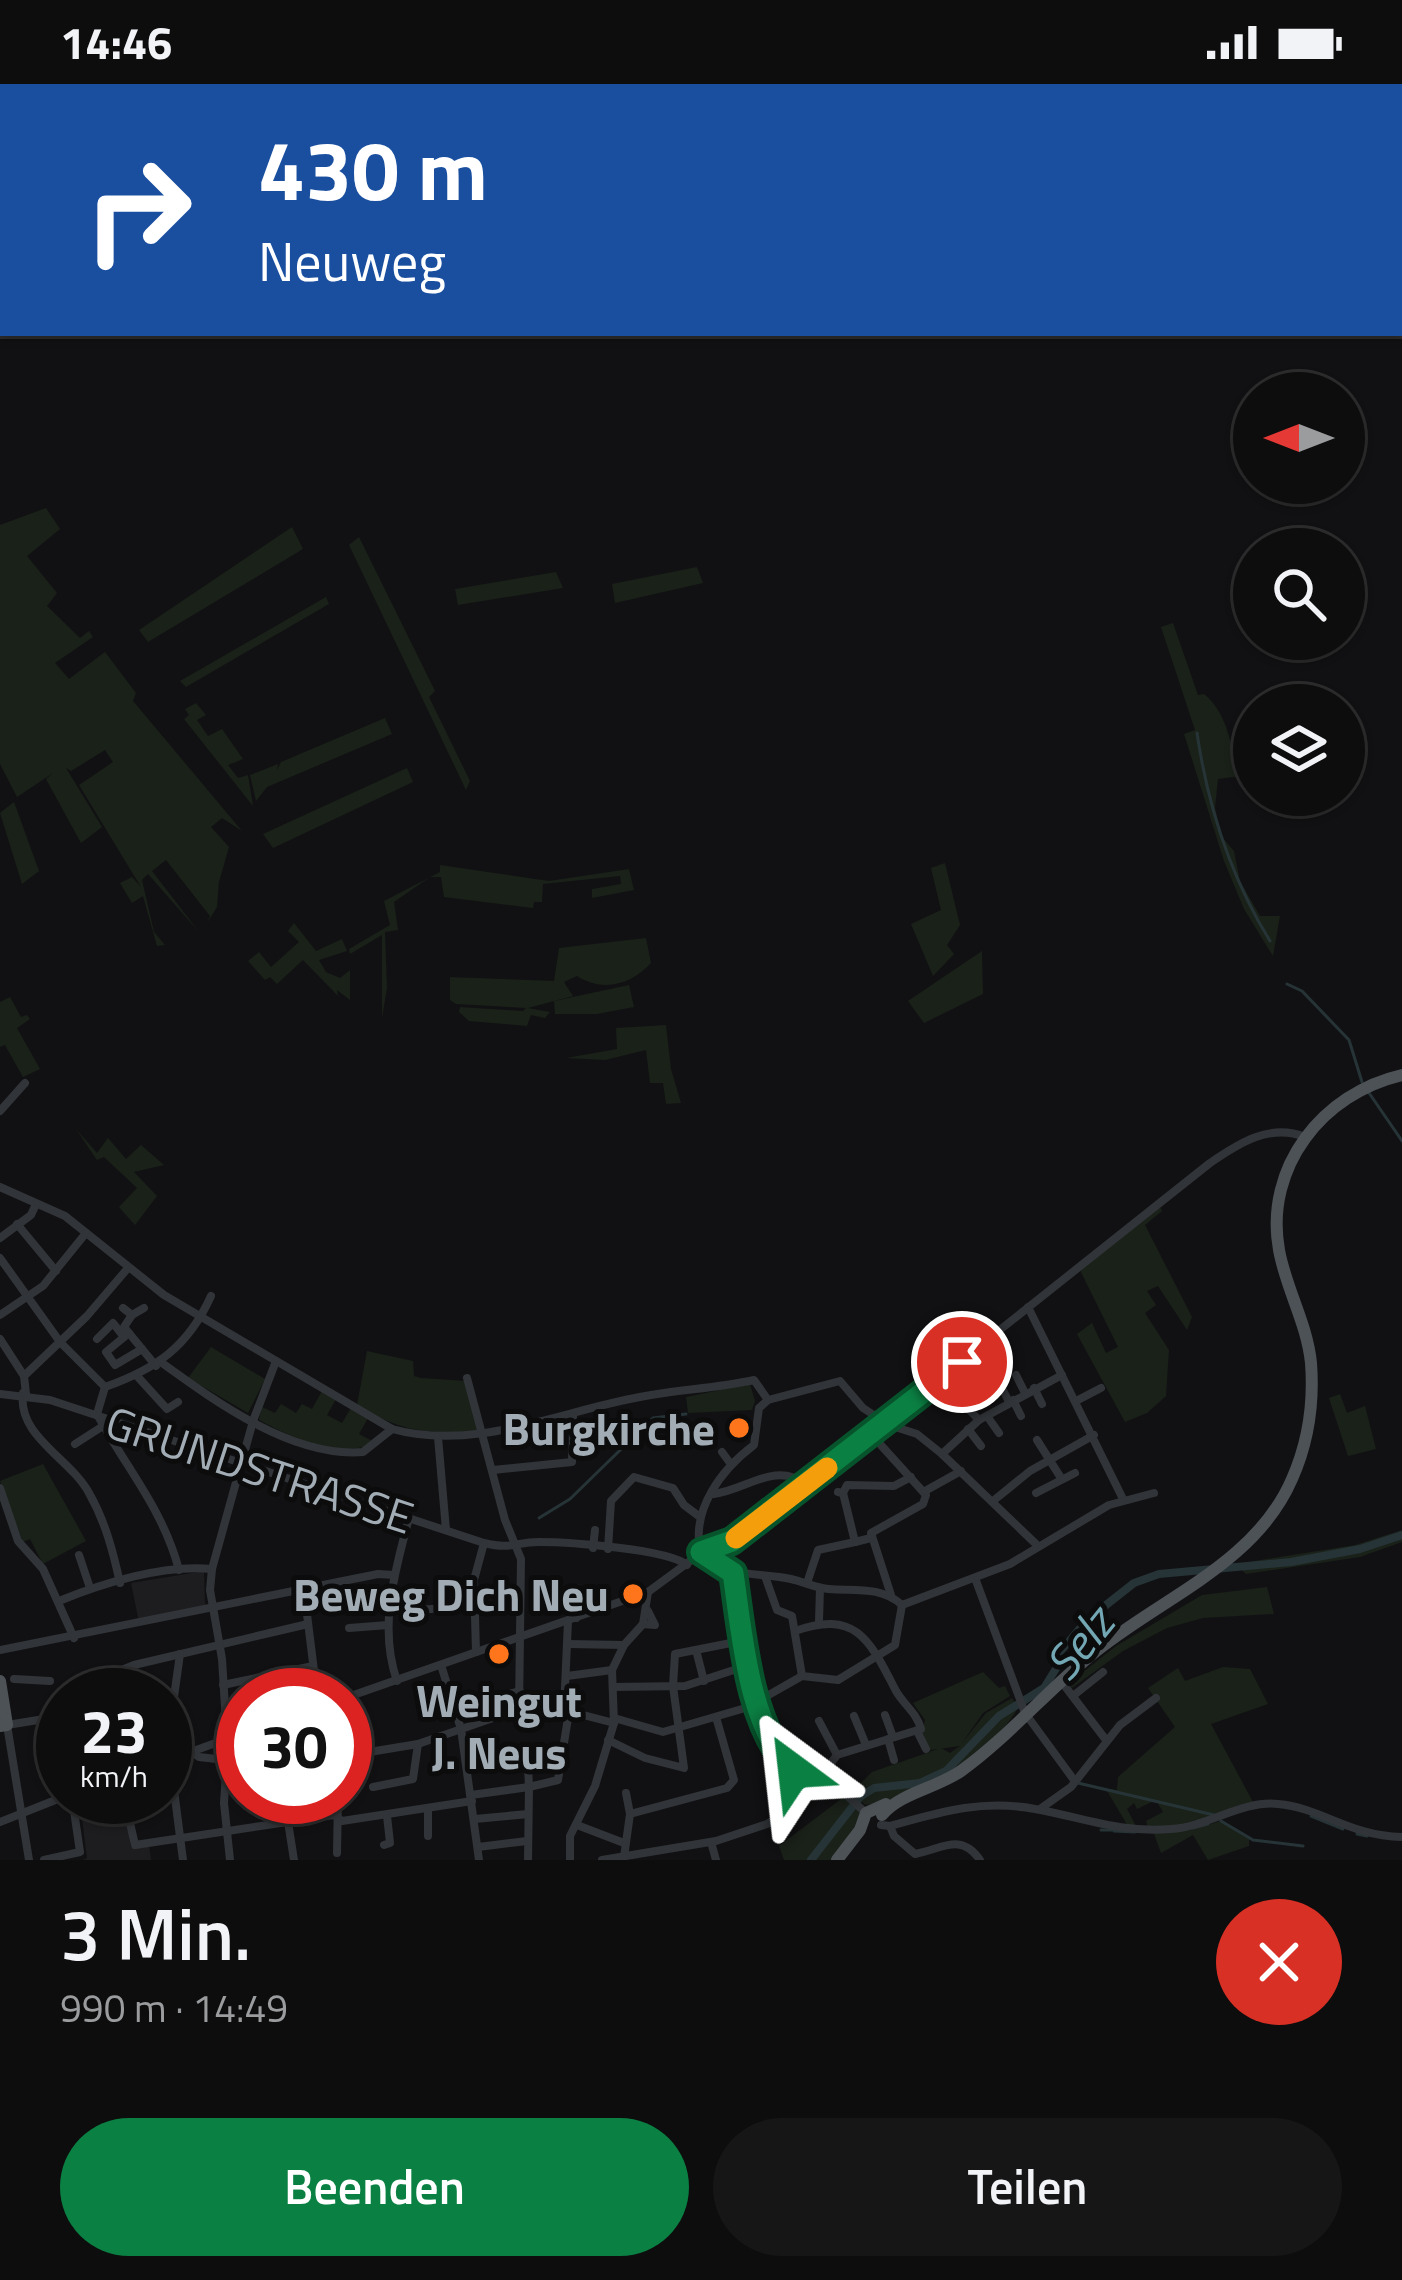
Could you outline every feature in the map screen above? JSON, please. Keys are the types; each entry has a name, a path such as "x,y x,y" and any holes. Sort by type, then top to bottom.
{"main road":[{"path":"837,1860 873,1817 960,1772 1022,1705 1250,1540 1273,1514 1293,1476 1310,1419 1312,1375 1305,1329 1280,1257 1276,1223 1284,1178 1303,1140 1366,1087 1402,1075"},
{"path":"4,1725 7,1680"}],"street":[{"path":"0,1111 25,1083"},
{"path":"372,1689 649,1592 701,1552 732,1541 1224,1154 1279,1131 1303,1140"},
{"path":"2,1191 65,1216 128,1268 201,1318 392,1429 438,1437 483,1432 573,1416 646,1396 694,1394 754,1380 768,1400"},
{"path":"0,1238 31,1215 36,1204"},
{"path":"17,1224 56,1271"},
{"path":"0,1315 28,1298 86,1233"},
{"path":"0,1258 60,1342 101,1384"},
{"path":"23,1376 128,1268"},
{"path":"101,1384 137,1376 159,1364 201,1318 211,1296"},
{"path":"1028,1307 1124,1500"},
{"path":"127,1335 128,1312 144,1308"},
{"path":"97,1339 113,1323 159,1364 287,1436 347,1452 369,1450 392,1429"},
{"path":"115,1365 106,1352 127,1335"},
{"path":"0,1339 23,1376 22,1410 29,1428 68,1462 88,1492 109,1539 120,1583"},
{"path":"142,1349 115,1365 101,1384 97,1414 153,1500 169,1531 179,1570"},
{"path":"222,1668 212,1609 212,1569 254,1420 276,1361"},
{"path":"1016,1375 1042,1404"},
{"path":"942,1454 983,1418 1062,1375"},
{"path":"137,1376 164,1412 178,1402"},
{"path":"467,1378 505,1520 519,1548 519,1709"},
{"path":"940,1379 999,1433"},
{"path":"698,1512 730,1463 754,1445 759,1431 756,1412 768,1400 843,1382 863,1408 942,1454 1036,1545"},
{"path":"1000,1384 1021,1416"},
{"path":"1076,1400 1102,1388"},
{"name":"GRUNDSTRASSE","path":"0,1394 24,1394 97,1414 484,1543 519,1548 534,1541 608,1549 667,1556 686,1565"},
{"path":"493,1470 572,1462 573,1416"},
{"path":"75,1444 103,1426"},
{"path":"968,1429 981,1446"},
{"path":"870,1433 925,1491"},
{"path":"993,1501 1050,1458 1094,1435"},
{"path":"438,1437 446,1530"},
{"path":"1037,1440 1061,1478"},
{"path":"722,1452 730,1463"},
{"path":"925,1491 961,1471"},
{"path":"1036,1493 1075,1473"},
{"path":"712,1495 771,1474 806,1484"},
{"path":"608,1549 611,1501 634,1477 673,1488 698,1512 701,1552"},
{"path":"855,1542 841,1493 847,1485 894,1486 911,1477"},
{"path":"0,1488 19,1541 37,1560 74,1637"},
{"path":"902,1605 891,1594 871,1538 874,1530 923,1504 925,1491"},
{"path":"902,1605 1010,1564 1036,1545 1124,1500 1154,1493"},
{"path":"397,1681 389,1658 389,1612 410,1518"},
{"path":"593,1548 595,1530"},
{"path":"807,1583 818,1550 871,1538"},
{"path":"476,1652 474,1606 484,1543"},
{"path":"701,1552 733,1573 891,1594"},
{"path":"79,1555 91,1588"},
{"path":"59,1600 91,1588 179,1570 212,1569"},
{"path":"733,1573 746,1666 782,1759 814,1784 837,1789 915,1857 960,1842 968,1844 980,1860"},
{"path":"0,1650 378,1574 394,1575"},
{"path":"765,1576 777,1610 791,1615 802,1676"},
{"path":"975,1578 1004,1644 1022,1705 1074,1780"},
{"path":"372,1817 558,1780 577,1588"},
{"path":"819,1621 820,1588"},
{"path":"304,1590 313,1666 304,1668"},
{"path":"570,1860 568,1844 614,1721 612,1670 624,1645 644,1624 655,1625 649,1592"},
{"path":"372,1752 418,1744 519,1709 566,1711 654,1732 678,1729 759,1703 802,1676 834,1681 879,1658 896,1645 902,1605"},
{"path":"389,1612 474,1606"},
{"path":"795,1630 819,1621 850,1626 879,1658 926,1749"},
{"path":"133,1668 308,1624"},
{"path":"350,1628 388,1625"},
{"path":"608,1740 645,1758 684,1768 673,1686 675,1654 741,1641"},
{"path":"568,1644 624,1645"},
{"path":"696,1650 704,1681"},
{"path":"178,1668 180,1654"},
{"path":"441,1665 461,1729 479,1860"},
{"path":"613,1687 673,1686 746,1666"},
{"path":"567,1676 612,1670"},
{"path":"1072,1696 1103,1672"},
{"path":"1064,1685 1106,1740"},
{"path":"482,1692 485,1700 520,1691"},
{"path":"1040,1809 1066,1792 1106,1740 1156,1698"},
{"path":"884,1715 895,1737 894,1760"},
{"path":"854,1716 866,1745"},
{"path":"630,1814 727,1788 734,1780 733,1768 716,1717"},
{"path":"29,1860 4,1725 36,1719"},
{"path":"819,1721 837,1754"},
{"path":"602,1860 675,1855 767,1824 794,1810 837,1754 918,1726"},
{"path":"216,1742 193,1750 199,1757 216,1759"},
{"path":"373,1787 413,1779 418,1744"},
{"path":"527,1746 528,1860"},
{"path":"0,1759 13,1757"},
{"path":"624,1857 630,1814 626,1793"},
{"path":"873,1817 956,1805 1040,1809 1100,1827 1170,1829 1271,1803 1309,1812 1354,1832 1402,1837"},
{"path":"0,1822 36,1806"},
{"path":"428,1809 428,1835"},
{"path":"475,1820 528,1814"},
{"path":"384,1845 390,1843 387,1816"},
{"path":"44,1860 81,1850 74,1824"},
{"path":"129,1824 133,1844 272,1824"},
{"path":"178,1824 183,1860"},
{"path":"226,1824 230,1860"},
{"path":"288,1824 294,1860"},
{"path":"337,1853 338,1824"},
{"path":"577,1825 624,1843"},
{"path":"478,1847 527,1841"},
{"path":"711,1842 716,1860"}],"shaded area":[{"path":"46,508 60,529 27,556 57,593 47,606 80,638 89,631 93,637 55,663 69,679 105,652 136,693 133,701 242,831 222,818 211,827 229,847 217,907 207,923 210,916 166,860 152,871 199,932 148,874 142,880 154,932 165,945 157,946 143,896 132,903 120,883 132,877 141,887 79,785 113,762 105,750 71,771 66,768 102,827 81,843 46,779 53,773 17,797 0,764 0,525"},
{"path":"292,527 303,549 148,642 139,630"},
{"path":"359,537 435,691 429,697 470,781 466,790 349,545"},
{"path":"697,567 703,583 615,603 612,584"},
{"path":"556,572 563,588 458,605 455,589"},
{"path":"326,597 329,604 186,687 180,681"},
{"path":"1173,623 1198,695 1212,702 1224,721 1233,750 1233,777 1218,779 1215,807 1221,836 1234,851 1240,881 1260,916 1280,916 1273,956 1244,909 1224,861 1184,734 1195,730 1161,627"},
{"path":"196,703 206,715 197,720 208,736 222,729 243,759 228,765 238,778 248,775 253,806 184,719 189,715 185,709"},
{"path":"385,718 392,734 267,787 256,801 250,775 278,764 277,770 281,762"},
{"path":"407,768 413,782 273,848 263,834"},
{"path":"14,802 39,871 22,884 0,813"},
{"path":"945,863 960,925 947,945 954,954 933,976 911,924 941,910 931,868"},
{"path":"440,865 549,881 629,869 634,890 592,898 592,889 621,884 620,876 543,884 542,902 534,902 533,908 444,897 441,877 430,877 440,872"},
{"path":"429,878 394,902 398,930 385,932 387,988 382,1018 382,935 350,954 349,949 390,925 384,901"},
{"path":"294,923 316,951 342,939 347,951 319,960 326,972 340,978 350,970 350,1000 337,990 338,996 303,960 277,984 270,977 265,980 248,961 259,952 271,967 299,942 288,931"},
{"path":"646,938 651,963 643,970 617,984 597,984 577,976 564,982 573,996 528,1008 550,1012 545,1018 531,1015 527,1026 469,1021 459,1012 460,1007 526,1008 450,1000 450,977 554,981 559,948"},
{"path":"982,951 983,994 924,1023 908,1001"},
{"path":"629,985 634,1007 597,1014 555,1014 554,1001"},
{"path":"10,997 21,1017 30,1019 17,1028 40,1069 23,1077 5,1045 0,1047 0,1002"},
{"path":"666,1025 681,1103 666,1104 663,1083 650,1083 646,1050 605,1060 566,1058 617,1049 616,1028"},
{"path":"76,1129 97,1153 108,1138 126,1159 141,1145 164,1165 134,1172 157,1196 135,1225 119,1207 137,1188 104,1157 97,1160"},
{"path":"1160,1207 1162,1211 1145,1225 1192,1317 1187,1330 1158,1286 1147,1291 1156,1305 1145,1313 1169,1350 1166,1396 1147,1413 1125,1422 1077,1334 1092,1323 1106,1353 1118,1347 1080,1270"},
{"path":"211,1347 265,1379 248,1413 188,1378"},
{"path":"367,1351 413,1361 414,1376 466,1381 478,1431 414,1429 357,1405"},
{"path":"750,1384 755,1401 752,1410 688,1413 686,1397"},
{"path":"322,1391 336,1399 327,1415 342,1423 351,1408 368,1418 359,1434 376,1443 332,1448 259,1420 262,1407 275,1413 281,1404 296,1413 302,1404 312,1409"},
{"path":"1340,1394 1347,1413 1365,1406 1376,1449 1348,1456 1329,1398"},
{"path":"43,1464 86,1541 43,1564 30,1539 23,1542 0,1481"},
{"path":"1402,1530 1402,1542 1360,1557 1246,1574 1235,1564 1355,1545"},
{"path":"204,1571 205,1606 139,1622 131,1583"},
{"path":"1267,1587 1274,1614 1203,1618 1167,1628 1123,1651 1072,1688 1068,1684 1116,1646 1202,1595"},
{"path":"1223,1667 1250,1669 1268,1704 1211,1724 1253,1802 1195,1824 1148,1828 1146,1821 1163,1812 1156,1800 1137,1809 1134,1803 1127,1809 1137,1828 1129,1828 1106,1789 1117,1790 1118,1777 1175,1727 1148,1688 1178,1668 1185,1681"},
{"path":"983,1672 999,1688 1005,1686 1010,1696 983,1713 962,1743 986,1713 1012,1698 1018,1708 989,1744 952,1773 910,1793 866,1805 850,1794 872,1772 939,1749 930,1750 921,1734 925,1720 913,1703"},
{"path":"845,1796 860,1811 861,1819 832,1860 784,1860 779,1846"},
{"path":"1221,1821 1249,1838 1249,1846 1208,1860 1193,1835 1161,1853 1153,1831 1194,1829"},
{"path":"83,1824 127,1824 131,1847 149,1845 151,1860 83,1860 87,1858"}],"waterway":[{"path":"1197,733 1223,841 1270,941"},
{"path":"1287,984 1302,991 1349,1040 1362,1082"},
{"path":"1367,1090 1402,1141"},
{"path":"539,1518 570,1499 653,1418 686,1414"},
{"name":"Selz","path":"811,1860 860,1797 874,1788 920,1783 946,1771 999,1716 1044,1688 1060,1652 1087,1620 1134,1583 1159,1574 1291,1562 1360,1549 1402,1535"},
{"path":"1078,1783 1214,1815"},
{"path":"1311,1816 1343,1829"},
{"path":"1221,1821 1253,1840 1303,1846"},
{"path":"1193,1828 1208,1824"},
{"path":"1101,1830 1112,1830"},
{"path":"1114,1831 1135,1832"},
{"path":"1357,1834 1367,1836"}],"slow traffic":[{"path":"736,1538 827,1468"}],"place":[{"name":"Burgkirche","path":"739,1428"},
{"name":"Beweg Dich Neu","path":"633,1594"},
{"name":"Weingut J. Neus","path":"499,1654"}],"route":[{"path":"794,1771 782,1759 746,1666 733,1573 701,1552 732,1541 962,1362"}]}
